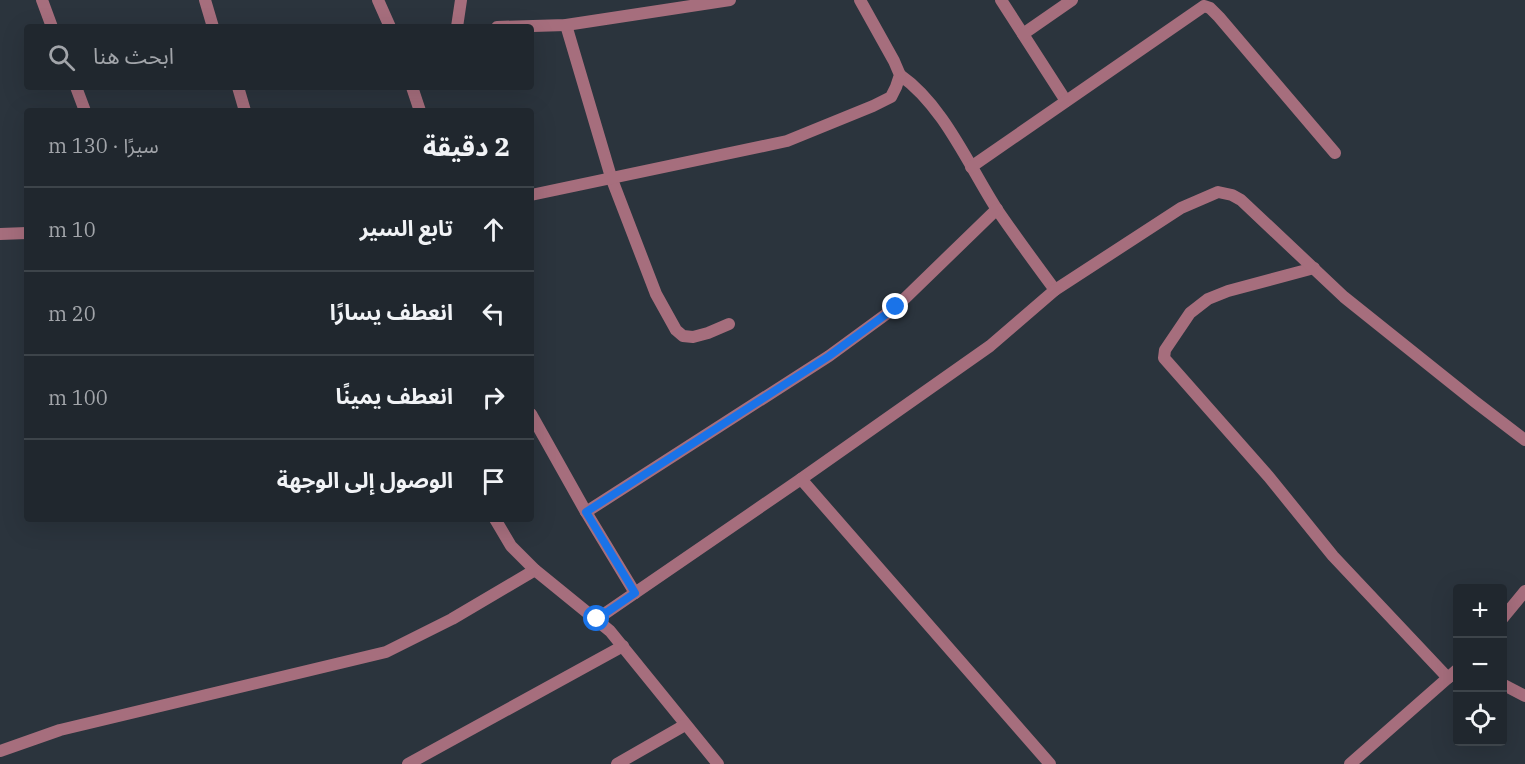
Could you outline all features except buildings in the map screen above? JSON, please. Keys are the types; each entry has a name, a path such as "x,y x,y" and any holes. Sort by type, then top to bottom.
{"street":[{"path":"42,0 51,24"},
{"path":"205,0 212,24"},
{"path":"378,0 389,24"},
{"path":"457,24 461,0"},
{"path":"534,26 566,25 730,0"},
{"path":"860,0 900,75 923,94 944,122 997,209 1055,290"},
{"path":"1001,0 1066,101"},
{"path":"1023,34 1072,0"},
{"path":"971,167 1204,6 1210,8 1219,17 1335,153"},
{"path":"566,25 611,177 656,294 676,330 683,336 693,337 729,324"},
{"path":"534,194 787,141 891,97 900,75"},
{"path":"77,90 84,108"},
{"path":"239,90 244,108"},
{"path":"413,90 419,108"},
{"path":"597,619 990,346 1055,290 1181,208 1218,192 1241,200 1344,297 1525,440"},
{"path":"586,512 829,356 896,307 997,209"},
{"path":"0,234 24,233"},
{"path":"1314,268 1228,291 1208,299 1190,313 1165,350 1164,358 1269,477 1333,556 1448,678"},
{"path":"534,419 635,593"},
{"path":"801,479 1050,764"},
{"path":"497,522 512,546 535,570 597,619 623,646 718,764"},
{"path":"0,751 60,730 386,652 452,619 535,570"},
{"path":"1507,614 1525,591"},
{"path":"408,764 623,646"},
{"path":"1350,764 1453,674"},
{"path":"1507,686 1525,696"},
{"path":"617,764 685,725"}],"route":[{"path":"597,619 635,593 586,512 829,356 896,307"}]}
